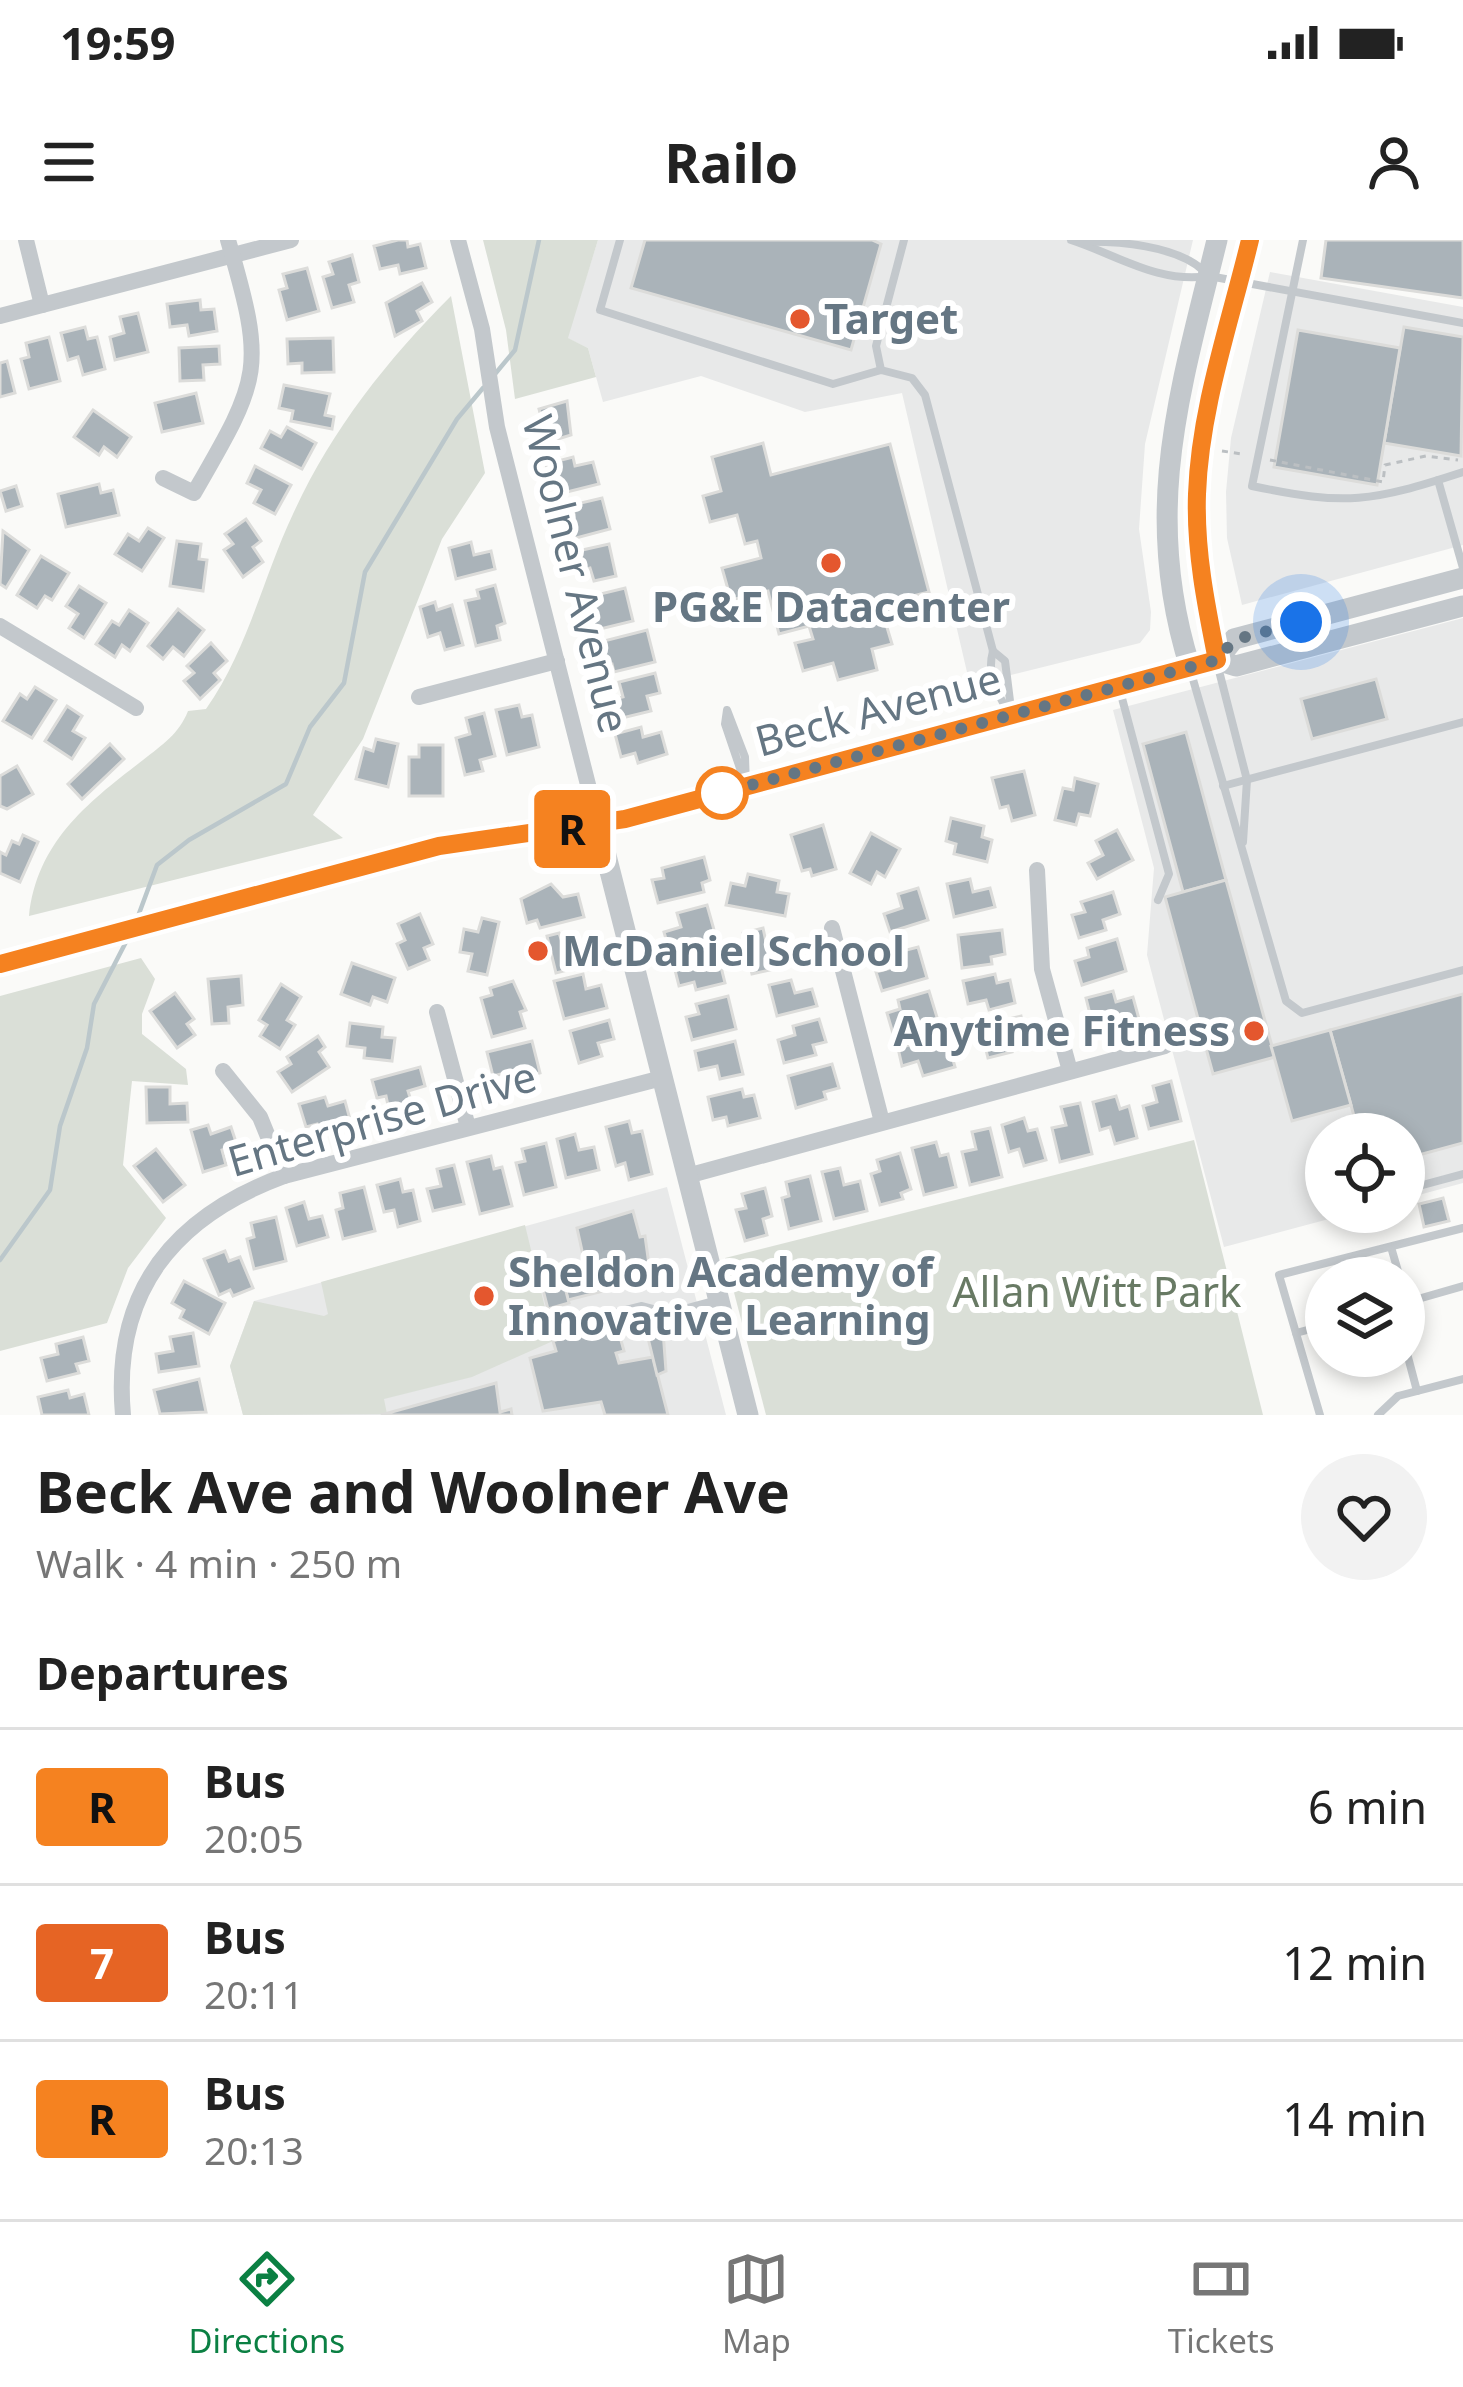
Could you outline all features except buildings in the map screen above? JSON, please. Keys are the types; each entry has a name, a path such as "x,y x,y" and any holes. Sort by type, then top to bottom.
{"street":[{"path":"26,240 42,305"},
{"path":"0,316 231,248 291,240"},
{"name":"Woolner Avenue","path":"458,240 557,661 748,1415"},
{"path":"1190,667 1168,577 1164,497 1173,422 1217,240"},
{"path":"1217,660 1204,594 1197,494 1210,400 1250,240"},
{"path":"163,478 194,493 249,389 255,356 251,323 231,248"},
{"name":"Beck Avenue","path":"1217,660 1234,640 1463,578"},
{"name":"Beck Avenue","path":"0,964 439,846 598,824 1217,660 1236,666 1463,606"},
{"path":"0,626 136,708"},
{"path":"419,697 557,661"},
{"path":"1037,869 1042,970 1070,1071"},
{"path":"832,928 882,1122"},
{"path":"437,1012 468,1127"},
{"path":"687,1176 1165,1046"},
{"path":"223,1071 260,1117 284,1176"},
{"name":"Enterprise Drive","path":"123,1415 125,1343 159,1260 229,1196 284,1176 662,1078"}],"lane":[{"path":"620,240 600,310 833,384 880,370 912,378 925,395 993,651 989,665 995,688 1010,715"},
{"path":"880,370 876,346 904,240"},
{"path":"1303,240 1252,486 1328,502 1372,499 1463,472"},
{"path":"1075,241 1114,241 1193,261 1209,276"},
{"path":"1075,241 1109,260 1188,279 1209,276 1463,322"},
{"path":"1438,480 1463,568"},
{"path":"993,651 1005,661 1012,685 1010,715"},
{"path":"1217,660 1247,780 1243,844"},
{"path":"1190,667 1286,1001 1302,1012 1463,970"},
{"path":"1118,686 1169,874 1158,900"},
{"path":"727,710 745,757 746,786 724,724 727,710"},
{"path":"1223,786 1463,722"},
{"path":"1425,1184 1463,1174"},
{"path":"1320,1415 1280,1275 1463,1228"},
{"path":"1391,1246 1394,1257"},
{"path":"1425,1295 1463,1286"},
{"path":"551,1329 642,1306 676,1311 718,1300"},
{"path":"1296,1333 1305,1330"},
{"path":"1413,1377 1417,1391"},
{"path":"1378,1415 1397,1396 1463,1379"}],"path":[{"path":"1215,449 1383,482 1384,465 1426,456 1463,461"}],"shaded area":[{"path":"598,240 1193,240 1145,444 1139,529 1150,630 1140,643 970,685 902,393 805,412 701,376 603,402 588,348 567,338"},
{"path":"1270,272 1463,307 1463,545 1242,605 1227,538 1226,492 1231,438"},
{"path":"1463,618 1463,1183 1425,1193 1425,1113 1305,1113 1305,1225 1224,1247 1147,955 1154,868 1113,710"},
{"name":"Sheldon Academy of Innovative Learning","path":"667,1187 726,1415 243,1415 230,1366 254,1301"}],"green space":[{"path":"483,240 598,240 568,338 588,348 596,377 515,399 506,330"},
{"path":"451,296 485,473 442,539 363,739 313,815 343,838 29,916 42,866 68,826 169,739 188,711 206,709 233,662 293,514 325,454 382,372"},
{"path":"141,958 155,979 142,1014 142,1034 186,1069 188,1085 132,1081 123,1165 166,1218 128,1268 107,1323 0,1351 0,996"},
{"name":"Allan Witt Park","path":"1194,1140 1263,1415 766,1415 725,1258"},
{"path":"525,1225 553,1341 472,1377 384,1399 387,1414 243,1415 230,1366 254,1301 324,1316 328,1314 321,1282"}],"waterway":[{"path":"495,374 515,350 539,240"},
{"path":"137,919 157,865 189,840 286,784 310,727 344,683 365,572 457,419 483,388"},
{"path":"0,1260 50,1190 60,1126 87,1048 94,1004 127,940"}],"bus line":[{"name":"R","path":"0,964 439,846 625,819 1217,660 1198,546 1197,494 1210,400 1250,240"}],"place":[{"name":"Target","path":"800,319"},
{"name":"PG&E Datacenter","path":"831,563"},
{"name":"McDaniel School","path":"538,951"},
{"name":"Anytime Fitness","path":"1254,1031"},
{"name":"Sheldon Academy of Innovative Learning","path":"484,1296"}],"route":[{"path":"722,793 706,797 1217,660 1234,640 1301,622"}]}
